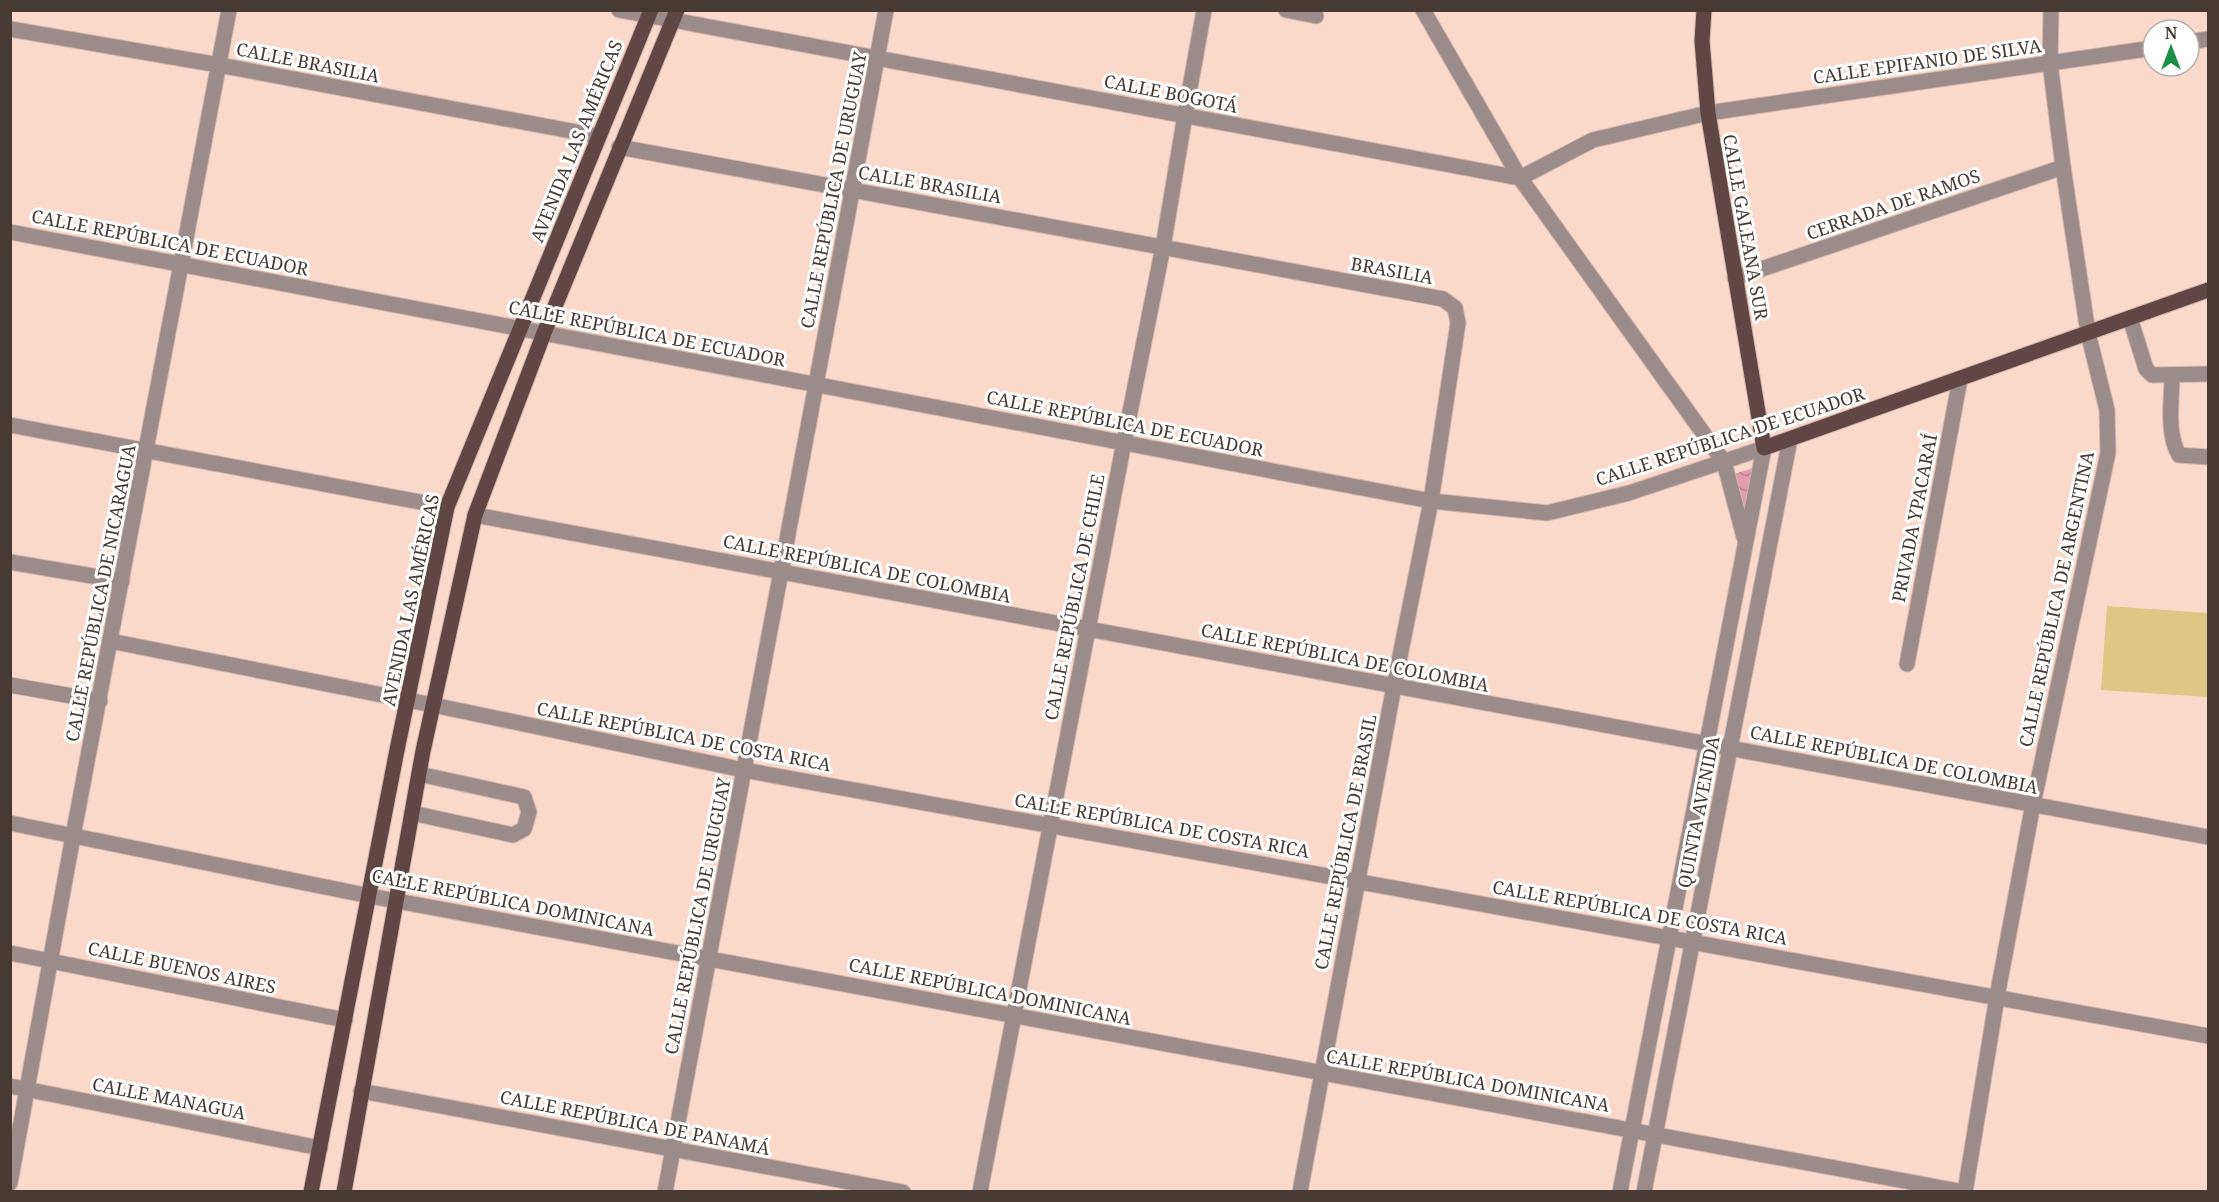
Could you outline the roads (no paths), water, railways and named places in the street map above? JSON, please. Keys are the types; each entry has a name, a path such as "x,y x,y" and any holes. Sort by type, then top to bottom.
{"main road":[{"name":"CALLE GALEANA SUR","path":"1704,10 1702,41 1707,113 1764,448"},
{"name":"AVENIDA LAS AMÉRICAS","path":"311,1191 447,507 650,13"},
{"path":"344,1191 419,774 475,515 543,333 675,16"},
{"name":"CALLE REPÚBLICA DE ECUADOR","path":"1764,448 2208,290"}],"street":[{"name":"CALLE REPÚBLICA DE NICARAGUA","path":"10,1183 229,10"},
{"name":"CALLE BOGOTÁ","path":"619,10 675,16 877,58 1520,178"},
{"name":"CALLE REPÚBLICA DE URUGUAY","path":"665,1191 886,10"},
{"name":"CALLE REPÚBLICA DE CHILE","path":"980,1191 1163,247 1204,10"},
{"path":"1286,10 1316,16"},
{"path":"1423,10 1520,178 1724,462 1746,543"},
{"name":"CALLE REPÚBLICA DE ARGENTINA","path":"1964,1191 2032,804 2108,453 2107,410 2088,333 2062,167 2050,63 2051,10"},
{"name":"CALLE BRASILIA","path":"10,29 219,65 598,136"},
{"name":"CALLE EPIFANIO DE SILVA","path":"1707,113 2141,50"},
{"path":"1520,178 1593,140 1707,113"},
{"name":"CALLE BRASILIA","path":"619,147 1163,247"},
{"name":"CERRADA DE RAMOS","path":"1735,278 2062,167"},
{"name":"CALLE REPÚBLICA DE ECUADOR","path":"10,232 1431,501 1547,513 1629,494 1764,448"},
{"name":"BRASILIA","path":"1163,247 1443,299 1455,308 1458,323 1431,501"},
{"path":"2130,318 2146,369 2152,375 2208,374"},
{"path":"2172,375 2172,435 2175,448 2179,455 2208,457"},
{"name":"PRIVADA YPACARAÍ","path":"1906,664 1959,379"},
{"path":"10,425 447,507"},
{"name":"QUINTA AVENIDA","path":"1644,1191 1790,439"},
{"name":"QUINTA AVENIDA","path":"1620,1191 1764,448"},
{"name":"CALLE REPÚBLICA DE BRASIL","path":"1300,1191 1394,686 1431,501"},
{"name":"CALLE REPÚBLICA DE COLOMBIA","path":"475,515 2208,837"},
{"path":"10,562 122,581"},
{"name":"CALLE REPÚBLICA DE COSTA RICA","path":"110,641 744,770 2208,1036"},
{"path":"10,685 100,701"},
{"path":"412,813 513,835 524,829 529,812 524,797 419,774"},
{"name":"CALLE REPÚBLICA DOMINICANA","path":"10,823 370,896 1964,1191"},
{"name":"CALLE BUENOS AIRES","path":"10,953 345,1020"},
{"name":"CALLE MANAGUA","path":"10,1086 320,1148"},
{"name":"CALLE REPÚBLICA DE PANAMÁ","path":"361,1091 903,1191"}],"water":[{"path":"1753,468 1745,508 1731,475"}]}
